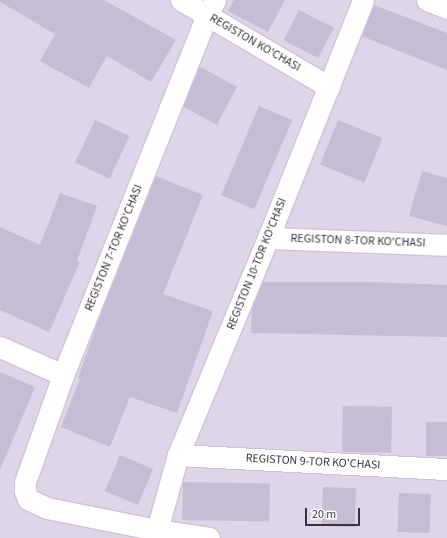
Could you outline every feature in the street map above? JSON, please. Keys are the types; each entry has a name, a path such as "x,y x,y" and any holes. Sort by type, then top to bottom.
{"street":[{"name":"REGISTON KO'CHASI","path":"181,0 211,8 329,87"},
{"name":"REGISTON 10-TOR KO'CHASI","path":"157,530 178,455 268,238 363,0"},
{"path":"427,0 447,8"},
{"name":"REGISTON 7-TOR KO'CHASI","path":"157,530 46,508 28,499 25,491 25,482 63,375 211,8"},
{"name":"REGISTON 8-TOR KO'CHASI","path":"268,238 447,245"},
{"path":"0,347 63,375"},
{"name":"REGISTON 9-TOR KO'CHASI","path":"178,455 447,469"},
{"path":"157,530 209,538"}],"shaded area":[{"path":"0,0 447,0 447,538 0,538"}],"building":[{"path":"0,0 104,0 176,40 151,82 107,56 89,88 40,61 55,34 0,2"},
{"path":"234,0 285,0 268,32 228,11"},
{"path":"374,5 447,33 447,70 361,36"},
{"path":"299,10 334,28 318,58 284,40"},
{"path":"200,67 237,87 217,125 180,105"},
{"path":"259,106 292,120 254,209 221,195"},
{"path":"95,120 129,136 110,179 75,163"},
{"path":"338,120 383,138 365,182 320,165"},
{"path":"422,171 447,178 447,226 409,216"},
{"path":"156,176 203,195 163,294 213,311 177,413 130,397 110,447 61,427 80,379 78,378 106,299"},
{"path":"60,193 97,206 77,261 80,262 49,332 0,310 0,227 40,245"},
{"path":"263,282 370,282 447,285 447,337 251,333 252,309"},
{"path":"0,372 35,387 0,470"},
{"path":"343,406 392,407 391,453 342,452"},
{"path":"426,422 447,422 447,456 426,456"},
{"path":"120,455 153,469 138,505 105,491"},
{"path":"183,482 270,484 269,522 182,520"},
{"path":"323,487 356,488 355,527 322,526"},
{"path":"399,493 431,494 430,533 398,532"}]}
